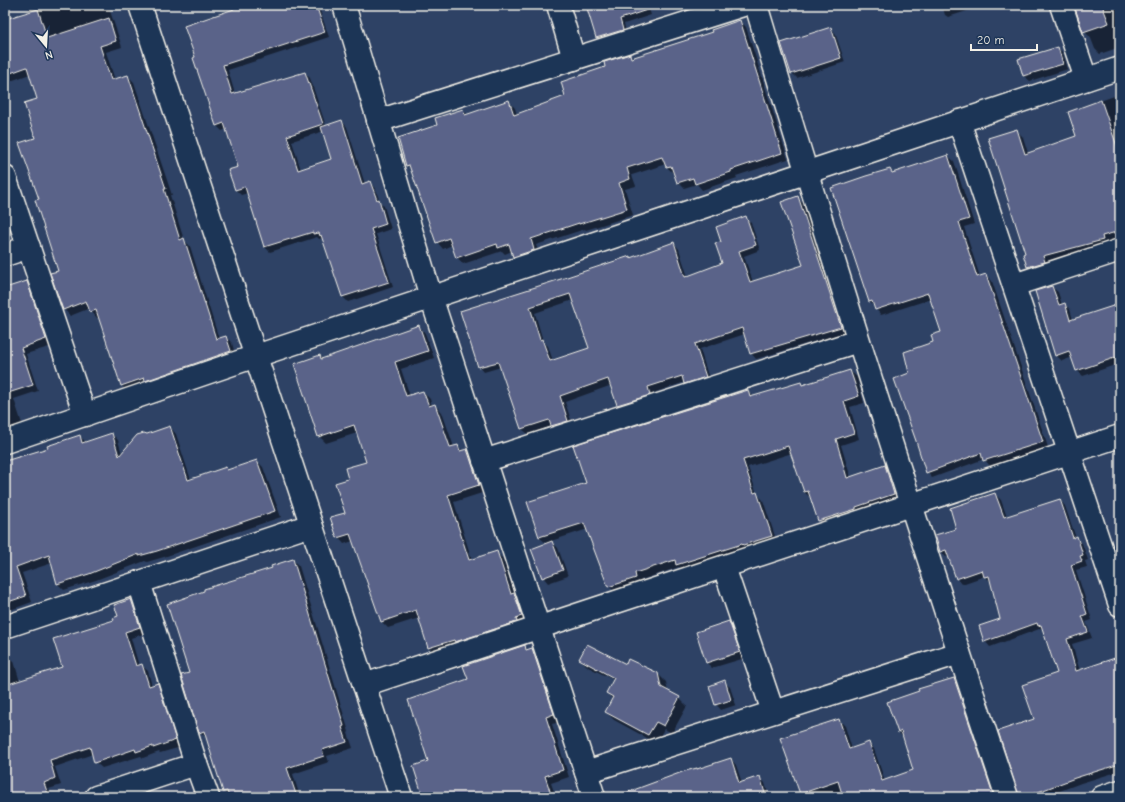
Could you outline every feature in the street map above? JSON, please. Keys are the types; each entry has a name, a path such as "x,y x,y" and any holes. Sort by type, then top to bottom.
{"street":[{"path":"140,5 401,797"},
{"path":"344,5 431,297 594,797"},
{"path":"558,5 574,59"},
{"path":"378,121 743,5"},
{"path":"756,5 858,341 958,653 1007,797"},
{"path":"1061,5 1086,79"},
{"path":"5,442 431,297 1120,68"},
{"path":"960,121 1120,605"},
{"path":"5,177 85,415"},
{"path":"5,255 29,247"},
{"path":"1014,285 1120,250"},
{"path":"484,461 858,341"},
{"path":"364,685 1120,436"},
{"path":"5,627 311,525"},
{"path":"724,567 774,712"},
{"path":"139,582 196,764 208,797"},
{"path":"586,772 958,653"},
{"path":"96,797 196,764"},
{"path":"1102,797 1120,791"}],"building":[{"path":"233,5 316,5 325,32 223,65 232,94 305,72 323,124 287,136 298,170 331,159 321,127 342,120 362,184 370,181 377,200 379,199 386,224 371,229 389,282 342,297 321,235 320,236 319,233 313,234 313,232 264,247 245,187 235,190 228,170 238,167 224,123 216,126 184,26 234,9"},
{"path":"586,5 652,5 653,8 620,19 623,30 596,38"},
{"path":"1074,5 1102,5 1109,23 1083,32"},
{"path":"38,9 47,38 109,18 116,41 100,46 111,80 128,75 166,189 164,189 180,240 184,238 216,339 226,336 231,351 145,381 144,378 121,386 96,310 90,312 86,301 63,310 50,273 58,271 35,200 39,199 19,143 35,138 24,103 37,99 27,67 5,75 5,19"},
{"path":"740,20 782,153 695,184 693,178 677,183 671,166 666,167 662,157 627,168 630,179 619,183 627,209 531,239 534,250 513,257 509,244 498,248 497,244 456,258 449,238 436,243 409,165 406,166 398,138 437,125 435,118 463,109 465,115 509,100 514,115 565,96 561,82 605,67 604,62 630,54 631,58 712,32 711,30"},
{"path":"831,27 841,58 791,74 781,43"},
{"path":"1058,47 1063,64 1023,76 1018,59"},
{"path":"1101,100 1120,155 1120,231 1102,236 1103,240 1043,256 1045,262 1027,267 1023,254 1025,253 988,138 1017,129 1025,154 1076,136 1068,112"},
{"path":"948,155 969,219 959,222 977,277 986,274 1043,442 983,461 981,453 926,473 894,379 909,373 904,352 933,342 931,335 941,332 928,293 875,310 872,301 869,302 831,188 890,169 892,173"},
{"path":"798,196 841,327 750,354 742,328 695,344 706,377 684,384 682,376 648,387 650,395 617,405 608,379 560,396 568,421 551,426 549,420 521,429 498,362 478,367 460,311 630,256 630,258 674,242 685,277 722,263 715,243 721,242 716,227 746,216 756,245 739,251 750,282 803,265 781,202","holes":["570,294 589,348 550,361 542,339 540,340 530,307"]},
{"path":"27,281 46,339 21,348 33,385 5,394 5,288"},
{"path":"1052,286 1059,305 1065,303 1070,320 1116,305 1120,318 1120,356 1076,371 1069,351 1055,356 1035,291"},
{"path":"419,325 428,351 395,362 406,396 423,391 429,406 435,404 450,447 458,445 460,451 467,449 479,485 448,495 469,560 497,551 511,594 514,593 522,616 516,618 517,622 455,642 454,640 428,648 416,610 381,622 350,534 337,538 330,517 345,513 335,483 348,479 345,468 366,462 354,425 318,437 294,364 320,355 321,359"},
{"path":"850,370 859,396 844,401 854,433 836,439 847,478 885,465 894,494 856,507 856,509 818,521 808,491 804,492 788,446 743,460 754,493 757,492 772,536 676,565 675,560 635,573 636,578 608,587 584,523 539,537 527,502 586,483 573,445 748,390 750,397 801,382 802,385"},
{"path":"170,426 188,480 226,467 227,470 257,460 275,511 157,551 139,556 139,554 89,574 57,584 49,555 16,567 26,596 5,603 5,461 48,448 47,446 80,435 82,443 112,433 119,456 137,435 144,433 147,434"},
{"path":"995,493 1004,517 1060,499 1073,538 1077,536 1083,555 1080,556 1082,561 1071,565 1087,614 1082,616 1088,632 1067,639 1076,671 1115,658 1120,675 1120,764 1075,778 1025,797 1019,797 998,731 1034,719 1022,685 1057,673 1041,625 1038,626 1037,623 984,642 979,626 1000,619 989,576 984,577 982,570 956,579 946,550 940,552 935,535 956,529 950,508"},
{"path":"552,541 563,570 542,578 531,549"},
{"path":"293,559 344,726 342,727 347,742 322,750 324,756 287,768 297,797 229,797 227,791 223,792 204,731 199,733 181,675 189,673 167,604 204,591 204,589 272,568 271,566"},
{"path":"131,599 140,627 125,632 136,666 142,664 149,686 158,683 176,740 136,752 135,749 94,763 90,747 50,760 55,778 44,783 49,797 7,797 5,789 5,685 62,667 53,639 114,620 113,618 118,616 114,605"},
{"path":"729,621 740,652 706,663 696,632"},
{"path":"587,644 626,664 628,659 658,673 661,687 680,697 664,726 656,722 648,735 605,712 613,697 606,693 614,678 579,659"},
{"path":"525,645 526,650 532,648 554,714 546,717 563,770 545,776 550,791 531,797 423,797 413,766 428,761 408,700 468,679 463,666"},
{"path":"954,678 994,797 843,797 838,781 800,794 780,738 839,719 849,749 869,742 882,781 913,770 901,731 898,733 887,702 919,691 918,689"},
{"path":"725,680 731,700 715,705 709,686"},
{"path":"731,758 739,783 760,776 766,797 620,797 620,795 685,771 697,769"}]}
